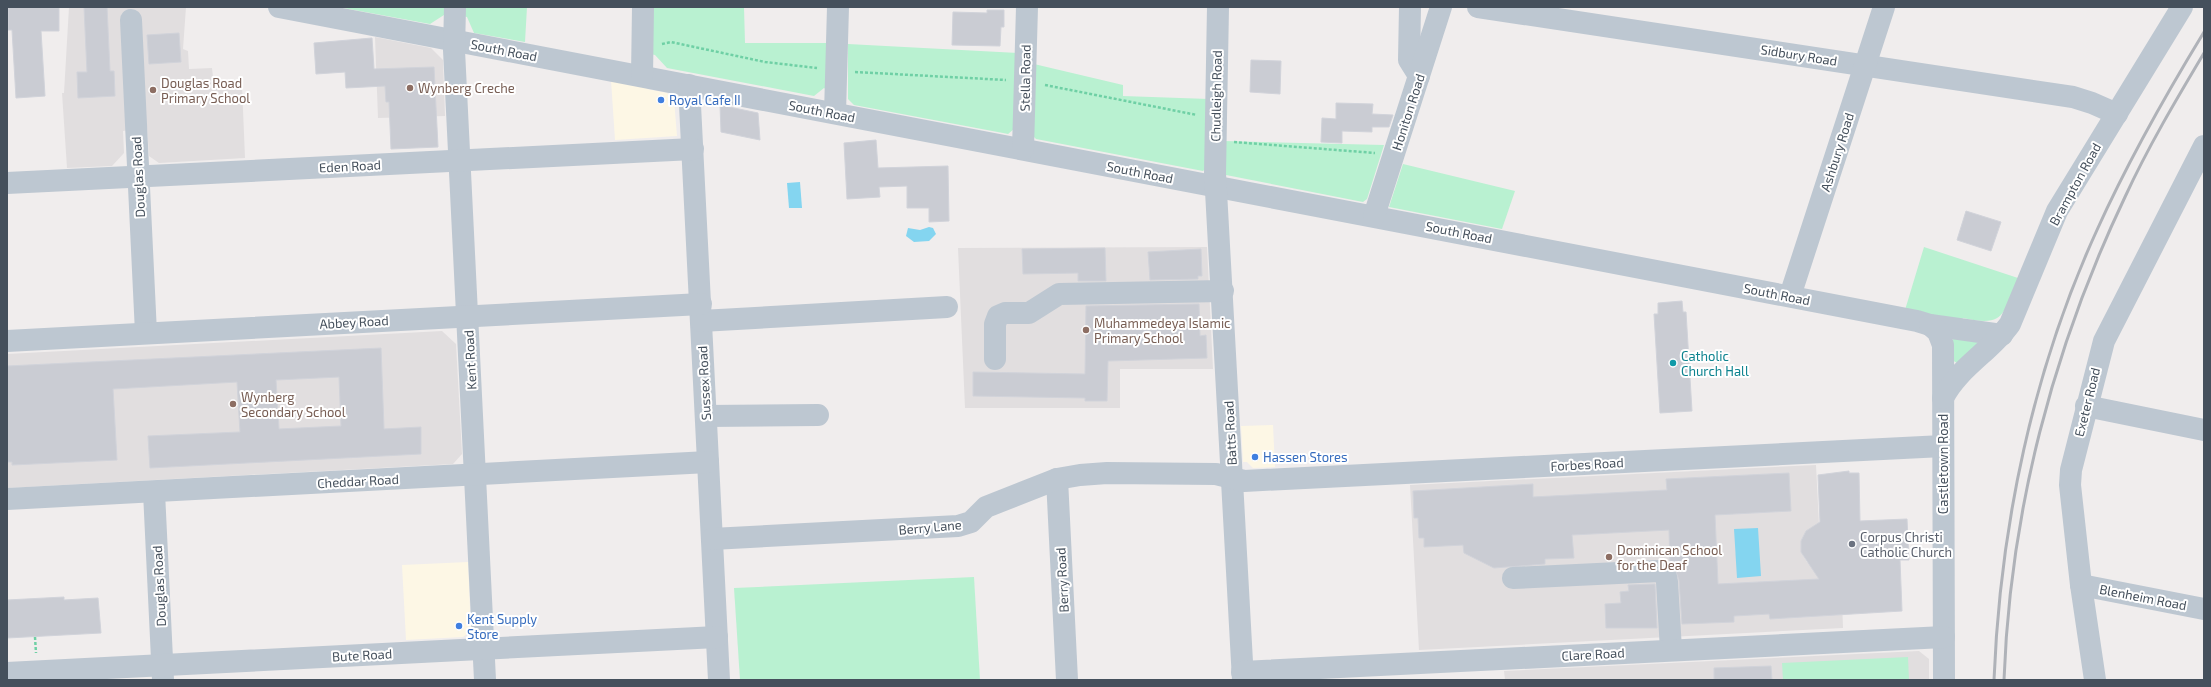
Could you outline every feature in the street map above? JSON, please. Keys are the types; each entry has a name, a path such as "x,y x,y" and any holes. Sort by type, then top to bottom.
{"street":[{"name":"South Road","path":"278,7 1790,296 1930,325 2002,335"},
{"name":"Kent Road","path":"456,7 454,41 459,161 476,474 485,680"},
{"path":"642,76 643,7"},
{"path":"835,113 838,7"},
{"name":"Stella Road","path":"1023,149 1027,7"},
{"name":"Chudleigh Road","path":"1216,186 1218,7"},
{"path":"1410,7 1409,60 1419,76"},
{"name":"Honiton Road","path":"1374,216 1441,7"},
{"name":"Sidbury Road","path":"1478,7 2073,97 2092,103 2116,114"},
{"name":"Ashbury Road","path":"1790,296 1884,7"},
{"name":"Brampton Road","path":"1943,398 1950,384 1961,372 2002,335 2016,312 2057,212 2182,7"},
{"name":"Douglas Road","path":"131,20 146,333"},
{"name":"Sussex Road","path":"689,85 719,680"},
{"name":"Exeter Road","path":"2095,680 2081,585 2070,476 2086,406 2104,342 2204,146"},
{"name":"Eden Road","path":"7,184 693,149"},
{"name":"Batts Road","path":"1216,186 1242,676"},
{"path":"996,359 995,324 998,316 1005,313 1029,312 1059,294 1222,291"},
{"name":"Abbey Road","path":"7,341 468,316 701,313 947,307"},
{"name":"Castletown Road","path":"1930,325 1938,332 1943,345 1944,680"},
{"path":"2086,406 2204,430"},
{"path":"706,416 818,415"},
{"name":"Forbes Road","path":"1232,477 1244,481 1943,446"},
{"name":"Cheddar Road","path":"7,499 708,462"},
{"name":"Berry Lane","path":"712,539 958,526 972,522 986,507 1057,479 1080,475 1107,473 1216,474 1232,477"},
{"name":"Berry Road","path":"1057,479 1067,680"},
{"name":"Douglas Road","path":"154,492 163,673"},
{"path":"1513,578 1660,571 1666,577 1667,582 1671,650"},
{"name":"Blenheim Road","path":"2081,585 2204,609"},
{"name":"Bute Road","path":"7,674 163,673 484,649 717,636"},
{"name":"Clare Road","path":"1242,676 1671,650 1944,637"}],"shaded area":[{"name":"Douglas Road Primary School","path":"69,7 186,7 183,49 188,51 189,69 212,68 214,86 242,86 245,158 159,163 149,156 147,127 123,131 124,153 112,166 67,168 62,93 64,93"},
{"name":"Wynberg Creche","path":"375,37 431,48 443,60 445,116 378,118"},
{"path":"611,80 647,87 647,89 667,93 674,99 677,136 615,140"},
{"name":"Muhammedeya Islamic Primary School","path":"1207,247 1213,369 1120,369 1120,408 965,408 958,248"},
{"name":"Wynberg Secondary School","path":"442,331 456,344 462,454 453,464 7,488 7,354"},
{"path":"1273,425 1275,467 1253,468 1247,462 1243,462 1241,426"},
{"name":"Dominican School for the Deaf","path":"1816,465 1819,525 1806,531 1801,541 1801,552 1807,562 1817,567 1842,599 1843,628 1419,650 1410,485"},
{"path":"468,562 471,631 463,637 406,640 402,565"},
{"path":"1919,651 1929,659 1929,680 1505,680 1504,671"}],"green space":[{"path":"338,7 448,7 447,13 430,24"},
{"path":"463,7 527,7 525,42 474,33 467,17 463,16"},
{"path":"651,7 744,7 745,43 829,43 827,90 824,88 814,96 667,68 655,55 650,54"},
{"path":"848,44 1019,53 1014,129 1008,134 854,105 848,99"},
{"path":"1034,64 1123,85 1123,96 1209,99 1206,168 1203,171 1036,139 1034,137"},
{"path":"1224,141 1384,145 1367,199 1363,202 1226,175"},
{"path":"1403,164 1515,191 1502,229 1389,207"},
{"path":"1924,247 2018,278 2001,315 1988,321 1977,321 1963,318 1961,321 1905,310"},
{"path":"1953,338 1976,341 1978,343 1957,363 1952,360"},
{"path":"974,577 980,680 740,680 734,588"},
{"path":"1908,657 1909,680 1783,680 1782,663"}],"water":[{"path":"800,182 802,208 789,208 787,183"},
{"path":"929,227 933,228 936,234 929,241 914,242 906,236 908,228 920,230"},
{"path":"1758,528 1761,576 1737,578 1734,529"}],"building":[{"path":"8,7 59,8 59,31 41,31 45,96 16,98 12,30 8,30"},
{"path":"84,7 107,7 110,71 114,71 115,96 78,98 77,72 87,72"},
{"path":"987,10 1004,10 1004,27 1001,27 1000,46 952,45 953,12 987,13"},
{"path":"179,33 181,62 149,64 147,35"},
{"path":"372,38 374,69 434,67 438,147 391,149 389,102 386,102 385,86 346,88 345,72 316,74 314,43"},
{"path":"1251,60 1281,61 1280,94 1250,92"},
{"path":"1336,103 1373,104 1372,114 1393,115 1389,127 1372,127 1372,132 1342,131 1342,143 1321,142 1322,118 1336,119"},
{"path":"720,105 758,113 760,140 721,132"},
{"path":"876,140 878,168 948,166 949,221 929,222 929,208 907,208 907,186 879,187 880,197 847,199 844,143"},
{"path":"1966,211 2001,222 1991,251 1957,240"},
{"path":"1105,248 1106,281 1078,281 1078,273 1023,274 1022,249"},
{"path":"1201,249 1202,276 1198,276 1198,279 1150,280 1148,252"},
{"name":"Catholic Church Hall","path":"1682,301 1683,312 1686,312 1692,411 1660,413 1654,314 1658,314 1658,303"},
{"path":"1199,304 1200,336 1206,335 1207,358 1108,361 1107,401 1085,401 1085,398 973,396 973,372 1085,374 1086,306"},
{"path":"381,348 384,429 421,427 421,454 150,468 148,436 240,432 237,382 113,389 117,460 12,465 12,462 7,462 7,366","holes":["339,377 341,426 279,429 276,380"]},
{"path":"1849,471 1849,473 1859,473 1860,521 1907,519 1909,560 1900,560 1902,611 1770,619 1769,614 1734,616 1734,622 1682,624 1679,580 1675,569 1670,564 1669,530 1572,535 1574,558 1545,559 1545,564 1494,568 1464,553 1463,545 1424,547 1424,538 1419,538 1418,518 1414,518 1413,491 1533,484 1533,497 1667,490 1666,479 1789,473 1791,511 1715,515 1718,584 1819,579 1801,552 1801,541 1806,531 1820,522 1818,475"},
{"path":"1655,584 1657,628 1606,628 1605,604 1621,603 1620,592 1629,591 1628,585"},
{"path":"64,597 64,600 98,598 101,633 7,638 7,600"},
{"path":"1771,666 1772,680 1714,680 1714,668"}],"railway":[{"path":"1994,680 2004,564 2012,507 2038,393 2055,338 2074,283 2121,179 2175,80 2204,32"},
{"path":"2004,680 2008,617 2015,555 2026,493 2040,432 2057,372 2099,254 2125,197 2153,142 2204,53"}],"place":[{"name":"Wynberg Creche","path":"410,88"},
{"name":"Douglas Road Primary School","path":"153,90"},
{"name":"Royal Cafe II","path":"661,100"},
{"name":"Muhammedeya Islamic Primary School","path":"1086,330"},
{"name":"Catholic Church Hall","path":"1673,363"},
{"name":"Wynberg Secondary School","path":"233,404"},
{"name":"Hassen Stores","path":"1255,457"},
{"name":"Corpus Christi Catholic Church","path":"1852,544"},
{"name":"Dominican School for the Deaf","path":"1609,557"},
{"name":"Kent Supply Store","path":"459,626"}]}
